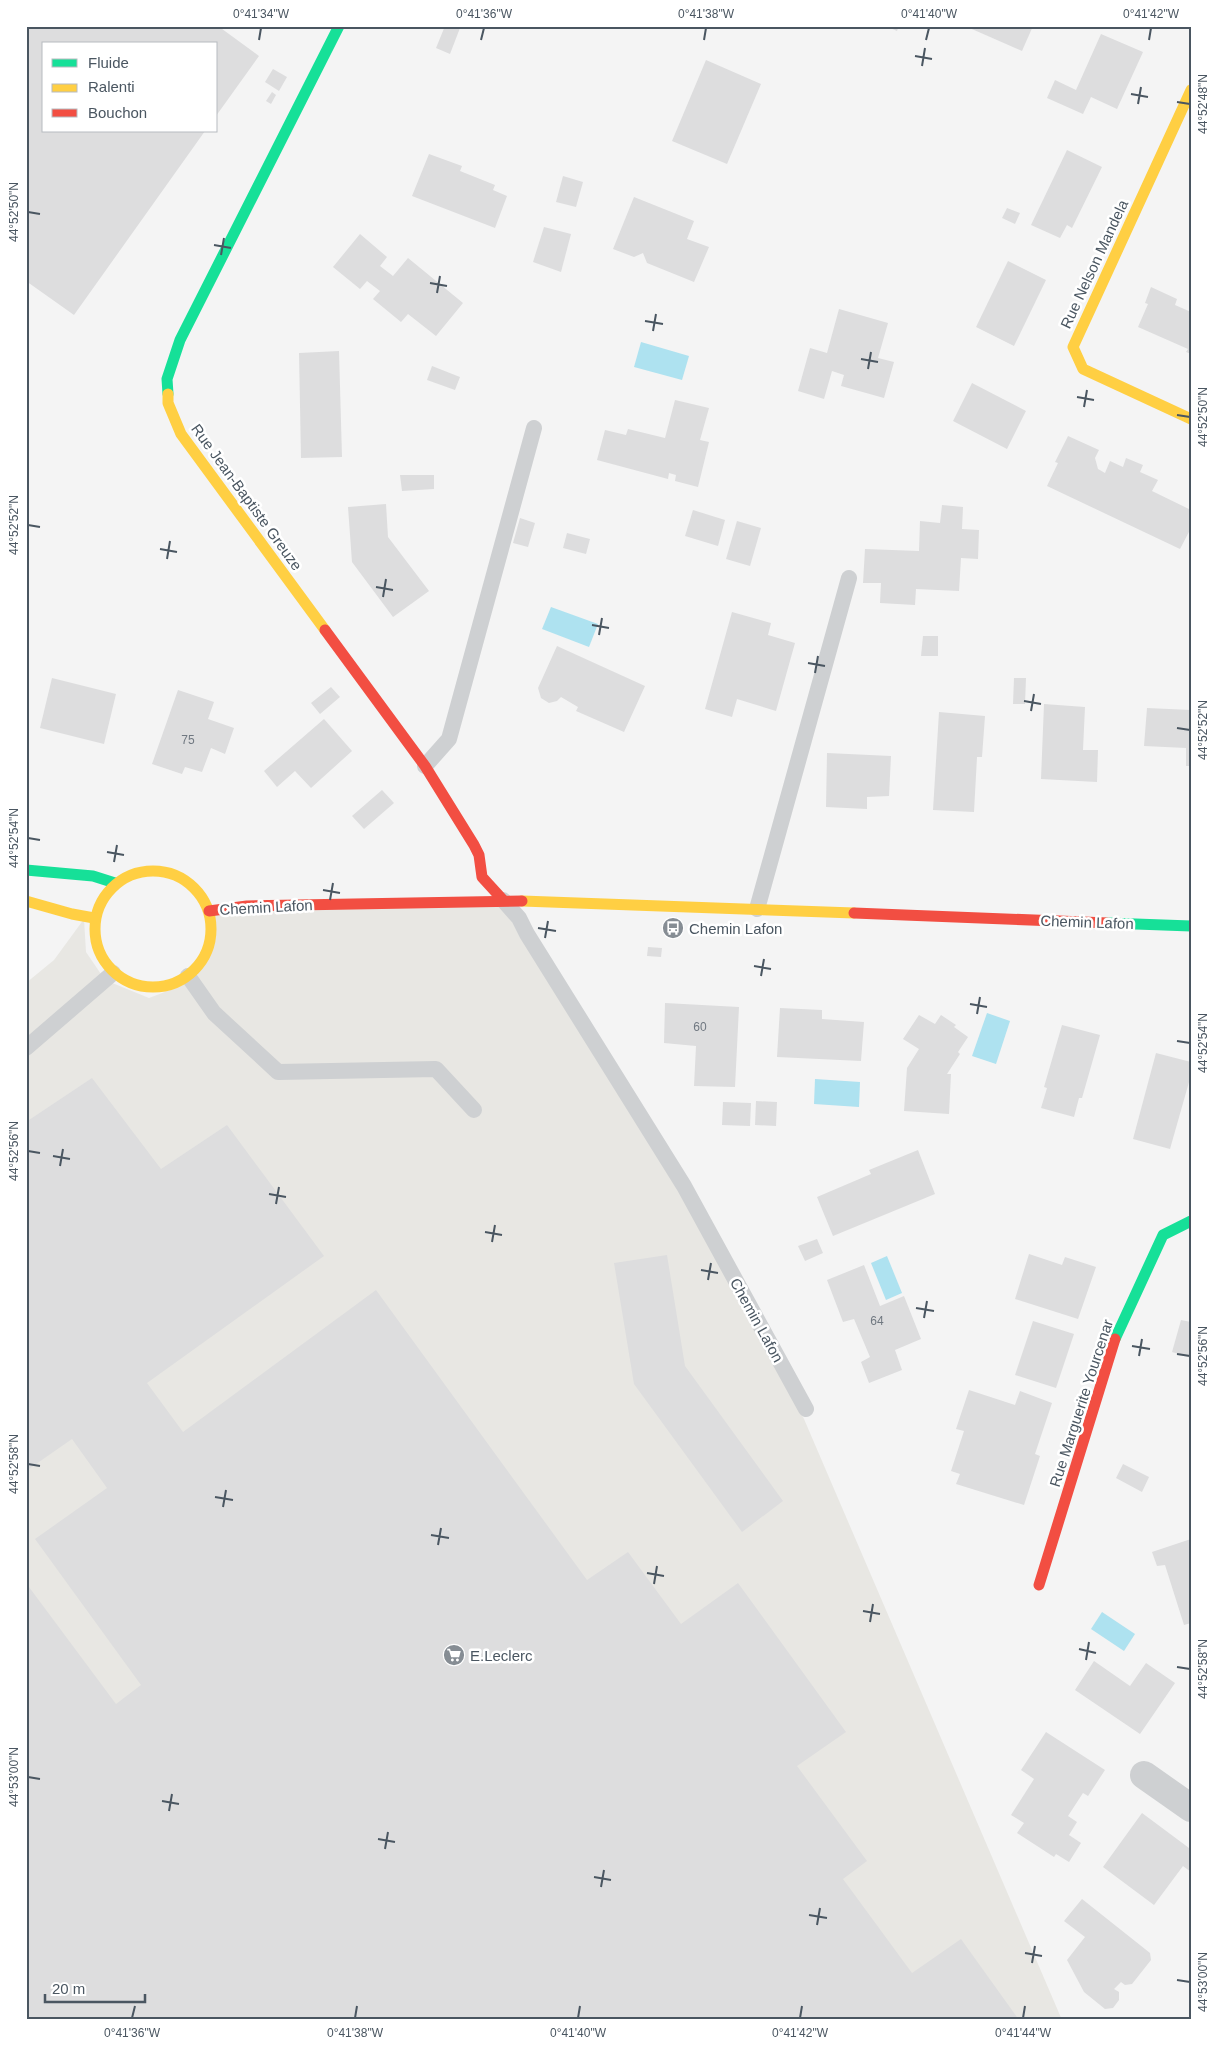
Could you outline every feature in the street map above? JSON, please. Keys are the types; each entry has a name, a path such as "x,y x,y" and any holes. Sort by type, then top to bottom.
{"street":[{"name":"Rue Jean-Baptiste Greuze","path":"338,26 180,340 167,379 168,403 181,434 425,766 474,845 482,877 503,900"},
{"name":"Rue Nelson Mandela","path":"1191,90 1073,347 1083,369 1191,419"},
{"path":"26,870 93,876 115,883"},
{"path":"144,871 164,871 182,879 198,891 209,911 211,925 210,940 202,961 188,976 170,985 151,988 130,983 113,973 96,946 94,918 100,902 115,883 126,876 144,871"},
{"name":"Chemin Lafon","path":"209,911 247,906 503,900 1191,926"},
{"path":"26,901 94,918"},
{"name":"Rue Marguerite Yourcenar","path":"1039,1585 1117,1334 1163,1235 1191,1221"},
{"path":"1144,1776 1191,1808"}],"lane":[{"path":"425,766 449,739 534,428"},
{"path":"757,909 849,578"},
{"name":"Chemin Lafon","path":"503,900 520,918 527,934 684,1186 806,1410"},
{"path":"26,1048 113,973"},
{"path":"188,976 214,1013 278,1072 436,1069 474,1110"}],"shaded area":[{"path":"501,897 682,1178 804,1419 1062,2020 26,2020 26,983 54,960 84,919 86,952 105,980 149,998 194,981 214,944 211,907"}],"water":[{"path":"641,342 689,356 682,380 634,367"},
{"path":"551,607 598,624 589,647 542,629"},
{"path":"987,1013 1010,1021 996,1064 972,1056"},
{"path":"815,1079 860,1082 859,1107 814,1104"},
{"path":"887,1256 902,1293 886,1300 871,1263"},
{"path":"1102,1612 1135,1634 1124,1651 1091,1629"}],"building":[{"path":"26,26 218,26 259,56 218,113 218,42 42,42 42,132 204,132 74,315 26,281"},
{"path":"445,26 460,28 450,54 436,48"},
{"path":"886,26 899,26 897,31"},
{"path":"965,26 1033,26 1022,51"},
{"path":"1101,34 1143,52 1117,109 1091,97 1083,114 1047,98 1055,80 1076,90"},
{"path":"706,60 761,84 727,164 672,141"},
{"path":"273,69 287,77 279,91 265,82"},
{"path":"272,92 276,95 271,104 266,101"},
{"path":"1067,150 1102,167 1072,228 1067,225 1060,238 1031,225"},
{"path":"429,154 462,166 460,171 495,185 493,190 507,196 495,228 412,196"},
{"path":"563,176 583,182 576,207 556,202"},
{"path":"634,197 694,221 687,239 709,247 694,282 647,263 643,253 634,257 613,249"},
{"path":"1007,208 1020,213 1015,224 1002,218"},
{"path":"544,227 571,234 561,272 533,262"},
{"path":"360,234 387,257 380,266 393,276 408,258 463,303 436,336 408,314 401,322 373,299 380,291 367,281 360,289 333,267"},
{"path":"1008,261 1046,280 1014,346 976,327"},
{"path":"1151,287 1177,299 1175,305 1191,312 1191,354 1186,352 1188,349 1138,327 1148,304 1145,303"},
{"path":"839,309 888,323 878,358 894,362 884,398 841,386 844,375 832,371 824,399 798,391 810,348 827,353"},
{"path":"339,351 342,457 301,458 299,353"},
{"path":"432,366 460,377 455,390 427,380"},
{"path":"972,383 1026,411 1007,449 953,421"},
{"path":"675,400 709,408 700,440 709,442 698,487 675,481 676,475 669,473 668,479 597,460 605,430 626,435 628,429 665,438"},
{"path":"1068,436 1099,450 1095,458 1098,469 1105,473 1110,461 1123,467 1126,458 1143,465 1140,472 1158,480 1152,491 1191,510 1191,528 1180,549 1047,486 1058,463 1055,462"},
{"path":"400,475 434,475 434,489 402,491"},
{"path":"386,504 388,537 429,591 393,617 352,562 348,507"},
{"path":"942,505 963,507 962,529 979,530 978,559 961,558 959,591 916,589 915,605 880,603 881,583 863,583 865,549 919,551 920,521 940,523"},
{"path":"693,510 725,520 718,546 685,536"},
{"path":"520,518 535,523 528,547 513,543"},
{"path":"737,521 761,528 750,566 726,559"},
{"path":"567,533 590,539 586,554 563,548"},
{"path":"732,612 771,623 768,635 795,643 776,711 737,699 732,717 705,709"},
{"path":"923,636 938,636 938,656 921,656"},
{"path":"557,646 645,686 624,732 576,711 578,707 561,697 557,701 549,703 541,698 538,688"},
{"path":"52,678 116,694 104,744 40,728"},
{"path":"1014,678 1026,678 1025,704 1013,704"},
{"path":"331,687 340,697 320,714 311,703"},
{"path":"178,690 214,702 208,719 234,728 225,754 211,748 202,772 185,767 182,774 152,764"},
{"path":"1044,704 1085,707 1083,750 1098,750 1097,782 1041,779"},
{"path":"1147,708 1191,710 1191,766 1186,766 1186,748 1144,746"},
{"path":"939,712 985,716 982,757 977,757 974,812 933,810"},
{"path":"324,719 352,751 311,788 295,771 277,787 264,771"},
{"path":"827,753 891,756 889,796 867,797 867,809 826,807"},
{"path":"382,790 394,803 364,829 352,816"},
{"path":"648,947 662,948 661,957 647,956"},
{"path":"665,1003 739,1007 735,1087 694,1086 696,1046 664,1043"},
{"path":"780,1008 822,1010 822,1019 864,1022 861,1061 777,1057"},
{"path":"919,1015 935,1024 941,1015 956,1025 954,1027 968,1037 947,1074 951,1074 949,1114 904,1111 907,1068 919,1049 903,1039"},
{"path":"1062,1025 1100,1035 1082,1098 1079,1098 1074,1117 1041,1108 1047,1088 1044,1087"},
{"path":"1156,1053 1191,1062 1191,1075 1170,1149 1133,1139"},
{"name":"E.Leclerc","path":"92,1078 161,1169 227,1125 324,1256 147,1383 183,1432 376,1290 587,1580 628,1552 681,1624 738,1583 846,1732 797,1766 867,1861 843,1879 912,1973 961,1939 1019,2020 26,2020 26,1583 116,1704 141,1685 35,1539 107,1488 72,1439 26,1471 26,1122"},
{"path":"756,1101 777,1102 776,1126 755,1125"},
{"path":"723,1102 751,1103 750,1126 722,1125"},
{"path":"918,1150 935,1194 833,1236 817,1197 871,1174 869,1170"},
{"path":"817,1239 823,1253 805,1261 798,1246"},
{"path":"1029,1254 1062,1265 1065,1257 1096,1267 1078,1319 1015,1299"},
{"path":"667,1255 685,1366 783,1501 742,1532 634,1384 614,1263"},
{"path":"864,1265 880,1306 904,1296 921,1339 895,1350 902,1370 869,1383 861,1362 870,1357 854,1319 843,1322 827,1280"},
{"path":"1181,1320 1191,1322 1191,1358 1172,1352"},
{"path":"1033,1321 1074,1334 1056,1388 1015,1375"},
{"path":"969,1390 1015,1405 1020,1391 1052,1403 1035,1454 1040,1456 1024,1505 956,1484 960,1474 951,1471 964,1431 956,1429"},
{"path":"1123,1464 1149,1477 1142,1492 1116,1478"},
{"path":"1191,1539 1191,1623 1184,1625 1165,1565 1157,1566 1152,1552"},
{"path":"1094,1661 1130,1686 1146,1663 1175,1683 1140,1734 1075,1690"},
{"path":"1046,1732 1105,1770 1088,1796 1083,1793 1068,1816 1077,1822 1069,1835 1081,1843 1069,1862 1056,1854 1054,1857 1017,1833 1024,1823 1011,1815 1034,1779 1021,1770"},
{"path":"1142,1813 1189,1848 1191,1846 1191,1872 1183,1866 1154,1905 1103,1867"},
{"path":"1082,1899 1150,1953 1151,1960 1132,1984 1125,1985 1121,1982 1114,1989 1119,1992 1119,2000 1113,2008 1105,2009 1084,1992 1067,1960 1085,1937 1064,1921"}],"traffic: fast":[{"path":"168,394 167,379 180,340 339,26"},
{"path":"26,870 93,876 115,883"},
{"path":"1108,923 1191,926"},
{"path":"1115,1339 1163,1235 1191,1221"}],"traffic: slow":[{"path":"1191,90 1073,347 1083,369 1191,419"},
{"path":"168,394 168,403 181,434 325,630"},
{"path":"153,871 175,875 194,888 207,907 211,929 207,951 194,970 175,983 153,987 131,983 112,970 99,951 95,929 99,907 112,888 131,875 153,871"},
{"path":"26,901 94,918"},
{"path":"522,901 854,913"}],"traffic: jam":[{"path":"325,630 425,766 474,845 479,855 482,877 503,900"},
{"path":"209,911 247,906 522,901"},
{"path":"854,913 1108,923"},
{"path":"1039,1585 1115,1339"}],"place":[{"name":"Chemin Lafon","path":"673,928"},
{"name":"E.Leclerc","path":"454,1655"}]}
